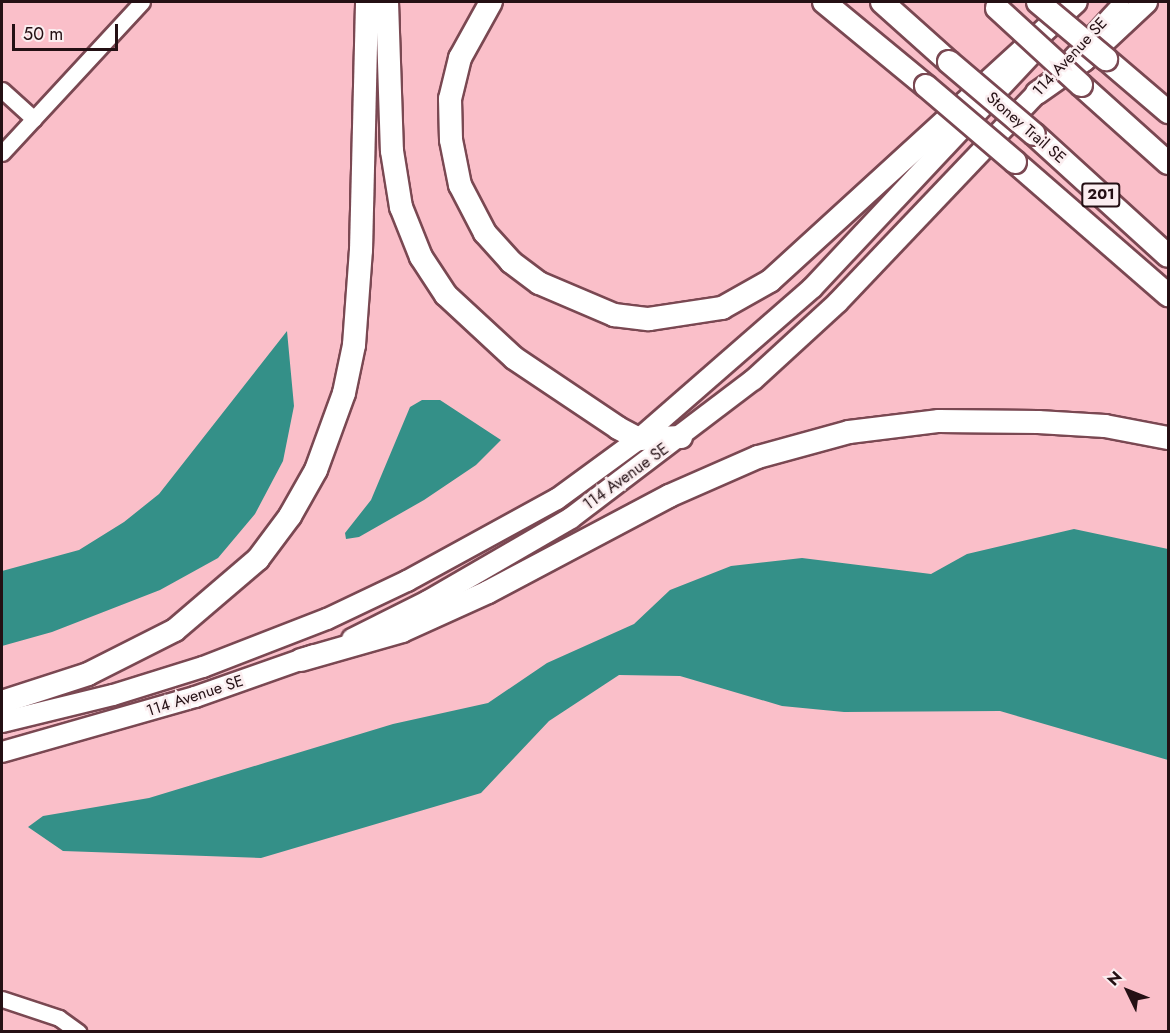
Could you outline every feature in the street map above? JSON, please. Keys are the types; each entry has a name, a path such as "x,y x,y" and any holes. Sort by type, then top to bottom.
{"highway":[{"path":"2,702 88,674 175,630 193,617 258,560 290,516 316,470 344,393 354,345 361,249 367,2"},
{"path":"387,2 392,151 401,207 421,257 446,295 478,329 564,394 639,439 681,437"},
{"path":"491,2 460,58 450,99 451,140 460,185 485,232 511,262 539,283 614,315 649,319 722,308 770,281 1076,2"},
{"path":"824,2 926,86 1168,295"},
{"name":"Stoney Trail SE","path":"882,2 1034,134 1168,256"},
{"path":"1038,2 1168,112"},
{"path":"1037,93 1084,60 1146,2"},
{"path":"994,5 1168,163"},
{"path":"301,660 402,631 488,592 669,495 758,457 849,432 939,421 1038,422 1106,426 1168,438"}],"main road":[{"name":"114 Avenue SE","path":"2,722 113,695 203,667 327,619 406,581 557,499 639,439 812,288 1081,2"},
{"name":"114 Avenue SE","path":"2,752 195,698 301,660 428,601 517,552 571,518 681,437 753,380 838,302 1037,93"}],"street":[{"path":"2,153 142,2"},
{"name":"114 Avenue SE","path":"1037,93 1121,2"},
{"path":"2,90 34,119"},
{"path":"2,999 58,1018 78,1032"}],"water":[{"path":"287,331 294,406 283,461 255,514 218,558 160,590 52,632 2,646 2,571 79,550 124,522 159,494"},
{"path":"422,400 440,400 501,440 476,465 424,500 359,537 346,539 345,533 371,500 410,407"},
{"path":"1074,529 1168,549 1168,760 1000,711 844,712 782,706 680,676 619,675 549,721 481,793 261,858 63,851 28,827 43,816 149,798 393,724 488,703 547,663 634,624 670,590 731,566 802,558 931,574 967,554"}]}
